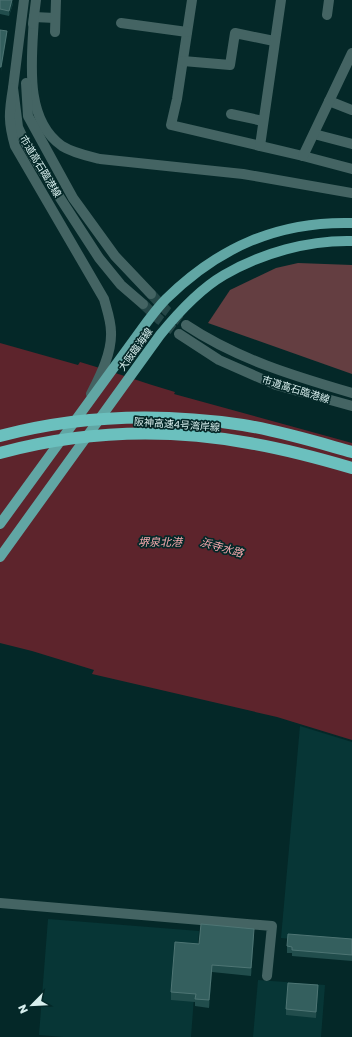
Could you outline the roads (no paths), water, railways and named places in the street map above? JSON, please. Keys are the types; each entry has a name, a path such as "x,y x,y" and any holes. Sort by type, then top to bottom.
{"highway":[{"name":"阪神高速4号湾岸線","path":"0,436 53,425 92,420 162,418 201,420 245,426 290,435 352,452"},
{"name":"阪神高速4号湾岸線","path":"0,453 55,441 94,435 129,433 164,434 203,436 287,450 352,468"}],"main road":[{"name":"大阪臨海線","path":"0,524 85,406 101,380 165,300 201,269 243,243 270,233 329,222 352,223"},
{"name":"大阪臨海線","path":"0,557 172,320 203,291 223,275 265,256 290,248 337,241 352,241"}],"street":[{"path":"24,0 13,88 8,112 10,128 15,146 100,292 106,305 110,318 111,333 108,354 101,380"},
{"name":"市道高石臨港線","path":"36,0 26,83 28,116 73,198 115,256 152,294"},
{"path":"55,32 56,0"},
{"path":"192,0 183,62 171,125 352,169"},
{"path":"260,146 281,0"},
{"path":"327,15 329,0"},
{"path":"55,18 34,17 32,90 38,114 48,132 62,146 100,159 243,174 352,193"},
{"path":"121,23 187,32"},
{"path":"183,62 230,65 235,33 274,41"},
{"path":"303,156 329,101 349,67 352,53"},
{"path":"329,101 352,110"},
{"path":"8,112 28,116"},
{"name":"市道高石臨港線","path":"8,112 18,127 36,161 95,252 120,285 143,304"},
{"path":"231,114 263,121"},
{"path":"314,134 352,144"},
{"name":"市道高石臨港線","path":"186,325 234,352 284,373 352,393"},
{"name":"市道高石臨港線","path":"180,334 219,360 276,385 352,406"},
{"path":"0,903 272,926 267,976"}],"water":[{"name":"堺泉北港","path":"0,343 78,365 80,362 175,392 174,394 352,443 352,740 277,717 92,674 94,670 0,643"}],"tunnel":[{"path":"151,294 167,311 186,325"},
{"path":"143,304 160,320 179,334"}],"water label":[{"name":"浜寺水路","path":"222,547"}]}
